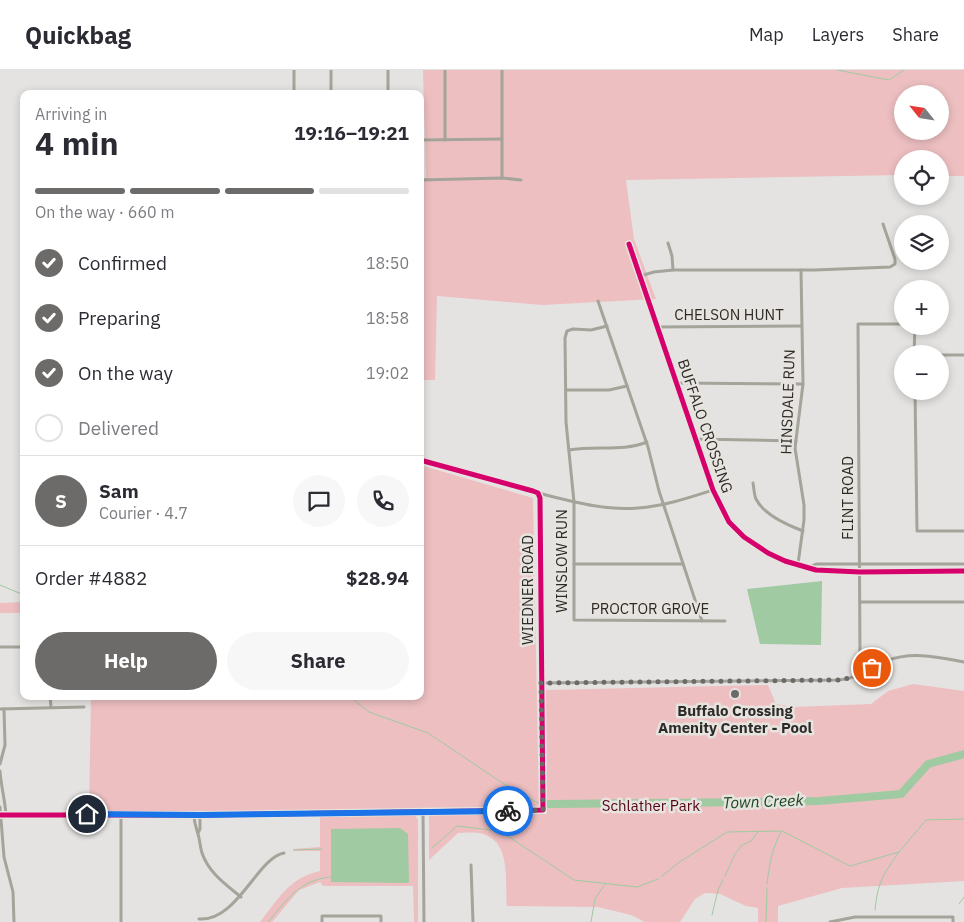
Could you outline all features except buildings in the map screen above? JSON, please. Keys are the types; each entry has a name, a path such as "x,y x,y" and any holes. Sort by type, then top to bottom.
{"street":[{"path":"294,70 294,90"},
{"path":"331,70 331,90"},
{"path":"388,70 388,90"},
{"path":"445,70 445,140"},
{"path":"502,70 502,178"},
{"path":"424,140 502,139"},
{"path":"424,180 502,178 521,180"},
{"path":"640,276 673,270 801,270 890,267 895,264 895,259 883,224"},
{"path":"668,243 672,256 673,270"},
{"name":"BUFFALO CROSSING","path":"629,244 713,490 729,522 744,537 768,553 785,561 816,570 860,572 964,571"},
{"name":"HINSDALE RUN","path":"798,564 803,531 804,505 796,457 802,384 801,270"},
{"path":"598,301 647,442 664,505 702,621"},
{"name":"FLINT ROAD","path":"866,671 860,656 858,324 894,324"},
{"name":"WINSLOW RUN","path":"574,620 574,502 566,422 565,338 567,331 573,329 591,330 607,326"},
{"name":"CHELSON HUNT","path":"657,327 801,326"},
{"path":"949,355 964,355"},
{"path":"676,383 802,384"},
{"path":"566,390 609,390 627,386"},
{"path":"915,400 916,531 964,531"},
{"path":"695,438 796,441"},
{"path":"569,450 586,447 637,446 647,442"},
{"path":"424,461 538,493 609,508 637,508 664,505 713,490"},
{"path":"753,483 755,498 765,510 778,519 803,531"},
{"name":"WIEDNER ROAD","path":"423,812 543,810 540,509 538,493"},
{"path":"574,564 683,564"},
{"name":"BUFFALO CROSSING","path":"809,567 816,564 964,564"},
{"path":"860,602 964,602"},
{"name":"PROCTOR GROVE","path":"574,620 725,621"},
{"path":"0,647 20,647"},
{"path":"541,683 839,680 859,676 884,661 906,656 921,655 964,662"},
{"path":"50,700 51,707"},
{"path":"0,764 5,745 2,709 84,707"},
{"path":"0,770 6,815"},
{"path":"0,798 2,792"},
{"path":"0,806 4,857 13,892 14,922"},
{"path":"0,815 423,812 424,922"},
{"path":"120,814 121,922"},
{"path":"194,815 194,828 198,833"},
{"path":"200,815 199,844 208,866 214,875 241,897"},
{"path":"199,919 211,919 231,907 273,858 284,853"},
{"path":"471,865 473,922"},
{"path":"322,922 322,916 381,916 381,922"},
{"path":"830,922 855,917 953,917 953,922"},
{"path":"877,917 877,922"}],"green space":[{"path":"423,70 964,70 964,176 949,176 949,150 894,150 894,175 626,180 634,239 656,299 542,305 437,296 435,380 424,380 424,178 426,178"},
{"path":"424,466 533,498 539,808 89,814 91,700 424,700"},
{"path":"20,602 20,613 0,613 0,603"},
{"name":"Schlather Park","path":"913,684 964,691 964,881 842,888 778,906 778,922 758,922 758,908 746,906 720,894 705,893 695,899 680,922 645,922 631,915 598,907 507,906 506,873 502,851 497,843 489,837 478,833 458,833 429,860 429,814 547,814 546,690 768,685 776,704 793,707 871,704 888,691"},
{"path":"320,814 415,815 418,820 418,922 414,922 413,886 323,886 320,882 299,890 272,922 260,922 279,897 292,884 309,874 320,871 320,851 293,851 293,849 320,847"}],"shaded area":[{"path":"822,581 821,645 760,644 747,589"},
{"path":"400,828 408,834 409,883 331,882 331,829"}],"waterway":[{"path":"837,70 889,80 904,70"},
{"name":"Town Creek","path":"0,585 20,593"},
{"name":"Town Creek","path":"354,700 369,712 428,733 501,782 540,804"},
{"name":"Town Creek","path":"548,804 819,801 901,794 928,764 964,754"},
{"path":"662,876 678,863 727,832 782,831 850,866 899,852 926,820 964,819"},
{"path":"432,848 457,826 500,831 574,880 637,887 658,879"},
{"path":"725,876 735,854 742,845 751,841 758,832"},
{"path":"767,884 771,857 781,832"},
{"path":"294,850 322,849"},
{"path":"875,910 882,879 899,852"},
{"path":"268,922 288,899 303,886 332,877"},
{"path":"712,915 718,890 723,880"},
{"path":"591,922 595,899 605,884"},
{"path":"766,922 767,888"},
{"path":"959,904 964,897"}],"cycle path":[{"path":"629,244 713,490 729,522 744,537 768,553 785,561 816,570 860,572 964,571"},
{"path":"0,815 200,815 543,810 540,498 538,493 533,491 424,461"}],"way so far":[{"path":"508,811 543,810 541,683 846,680 859,676 872,668"}],"place":[{"name":"Buffalo Crossing Amenity Center - Pool","path":"735,694"}],"route":[{"path":"87,814 200,815 508,811"}]}
